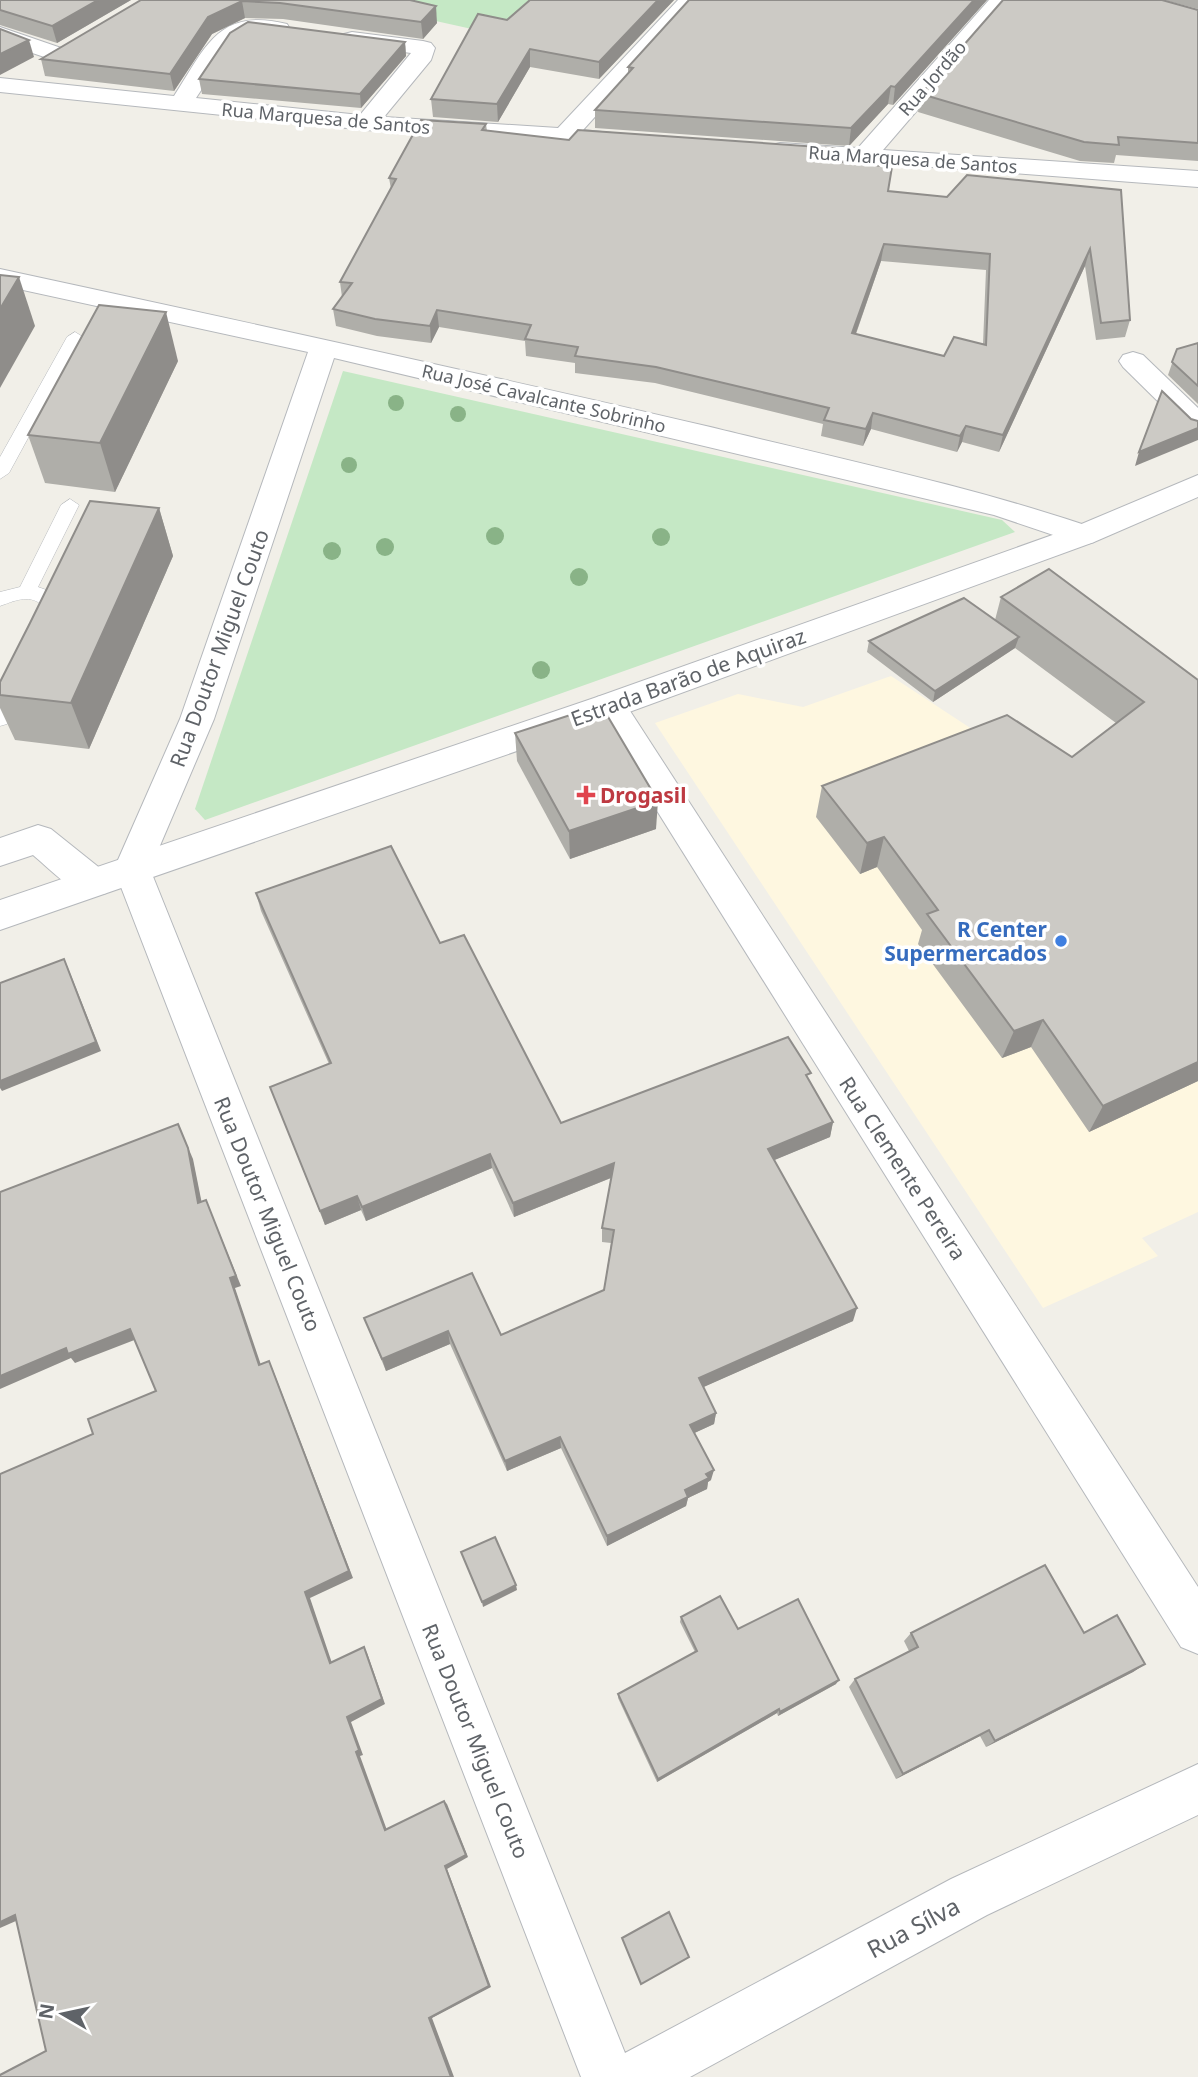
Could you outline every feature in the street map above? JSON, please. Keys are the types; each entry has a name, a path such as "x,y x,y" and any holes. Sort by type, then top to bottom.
{"street":[{"path":"563,137 690,0"},
{"name":"Rua Jordão","path":"864,156 1001,0"},
{"path":"180,105 222,40 235,30 258,27 303,32"},
{"path":"0,34 58,55"},
{"path":"335,36 423,48 423,55 366,123"},
{"path":"4,85 82,42"},
{"name":"Rua Marquesa de Santos","path":"4,85 366,123 645,142"},
{"name":"Rua Marquesa de Santos","path":"754,149 1198,179"},
{"name":"Rua José Cavalcante Sobrinho","path":"0,277 324,347 1001,507 1083,535"},
{"name":"Rua Doutor Miguel Couto","path":"324,347 197,719 112,876 608,2077"},
{"path":"1133,361 1198,424"},
{"name":"Estrada Barão de Aquiraz","path":"0,915 609,706 1083,535 1198,485"},
{"name":"Rua Clemente Pereira","path":"609,706 1198,1630"},
{"path":"0,852 38,839 112,876"},
{"name":"Rua Sílva","path":"635,2077 969,1897 1198,1789"}],"lane":[{"path":"0,473 75,337"},
{"path":"27,591 69,505"},
{"path":"0,599 27,591 40,593 51,602 48,622 38,641"},
{"path":"0,719 23,673"}],"shaded area":[{"path":"891,676 1198,877 1198,1212 1142,1238 1158,1256 1043,1308 655,723 738,694 803,707"}],"green space":[{"path":"341,0 544,0 508,37"},
{"path":"343,371 1002,520 1015,532 205,820 195,809"}],"building":[{"path":"0,0 98,0 52,26 0,10"},
{"path":"141,0 410,0 436,6 421,22 280,3 242,1 208,17 170,74 41,59"},
{"path":"530,0 658,0 599,62 530,49 497,104 431,99 478,14 507,20"},
{"path":"689,0 974,0 895,87 891,86 851,128 595,110 633,68 628,67"},
{"path":"1003,0 1162,0 1198,10 1198,143 1118,137 1119,145 1084,142 921,94"},
{"path":"248,22 405,42 360,94 199,79 230,33"},
{"path":"0,29 29,40 0,54"},
{"path":"421,120 486,124 482,130 569,140 578,130 834,148 823,160 892,167 888,191 947,197 967,175 1121,190 1130,320 1101,323 1090,249 1003,435 966,426 960,436 873,413 866,429 824,420 829,408 656,367 575,356 578,347 525,339 531,325 437,310 430,326 375,319 333,309 352,283 340,282 396,179 389,178","holes":["884,244 990,254 986,345 954,337 944,356 852,333"]},
{"path":"0,275 19,277 0,309"},
{"path":"99,305 166,312 100,443 28,435"},
{"path":"1198,343 1198,386 1172,362 1177,349"},
{"path":"1162,391 1191,419 1198,421 1198,428 1139,452"},
{"path":"90,501 159,508 71,703 0,695 0,682"},
{"name":"R Center Supermercados","path":"1049,569 1198,680 1198,1062 1103,1106 1043,1020 1014,1031 927,914 938,910 884,837 867,843 822,786 1007,715 1072,757 1144,702 1001,597"},
{"path":"964,598 1019,637 935,691 869,641"},
{"name":"Drogasil","path":"601,705 658,801 569,831 515,733"},
{"path":"391,846 440,943 464,935 561,1123 788,1037 811,1073 806,1075 833,1122 768,1149 857,1308 699,1378 716,1413 690,1425 714,1470 706,1474 709,1478 685,1490 688,1497 607,1536 560,1437 505,1461 448,1331 382,1359 364,1318 472,1273 501,1335 604,1290 614,1230 602,1228 614,1163 513,1203 490,1154 362,1207 357,1196 320,1211 270,1087 331,1063 256,893"},
{"path":"64,959 96,1042 0,1081 0,983"},
{"path":"178,1124 188,1148 198,1203 206,1200 236,1276 230,1278 259,1365 269,1361 349,1571 305,1592 330,1663 364,1647 382,1699 347,1717 359,1750 356,1752 385,1830 444,1801 466,1855 445,1866 489,1986 429,2018 451,2077 0,2077 46,2051 15,1915 0,1922 0,1474 93,1434 88,1419 156,1391 130,1329 68,1354 66,1348 0,1376 0,1192"},
{"path":"495,1537 516,1585 482,1602 461,1552"},
{"path":"1045,1565 1084,1633 1117,1615 1145,1664 995,1741 989,1730 903,1774 855,1679 918,1647 911,1633"},
{"path":"720,1596 738,1629 798,1599 839,1680 780,1712 779,1709 658,1779 618,1694 697,1651 681,1617"},
{"path":"669,1912 689,1957 641,1984 622,1938"}],"place":[{"name":"Drogasil","path":"586,795"},
{"name":"R Center Supermercados","path":"1061,941"}]}
